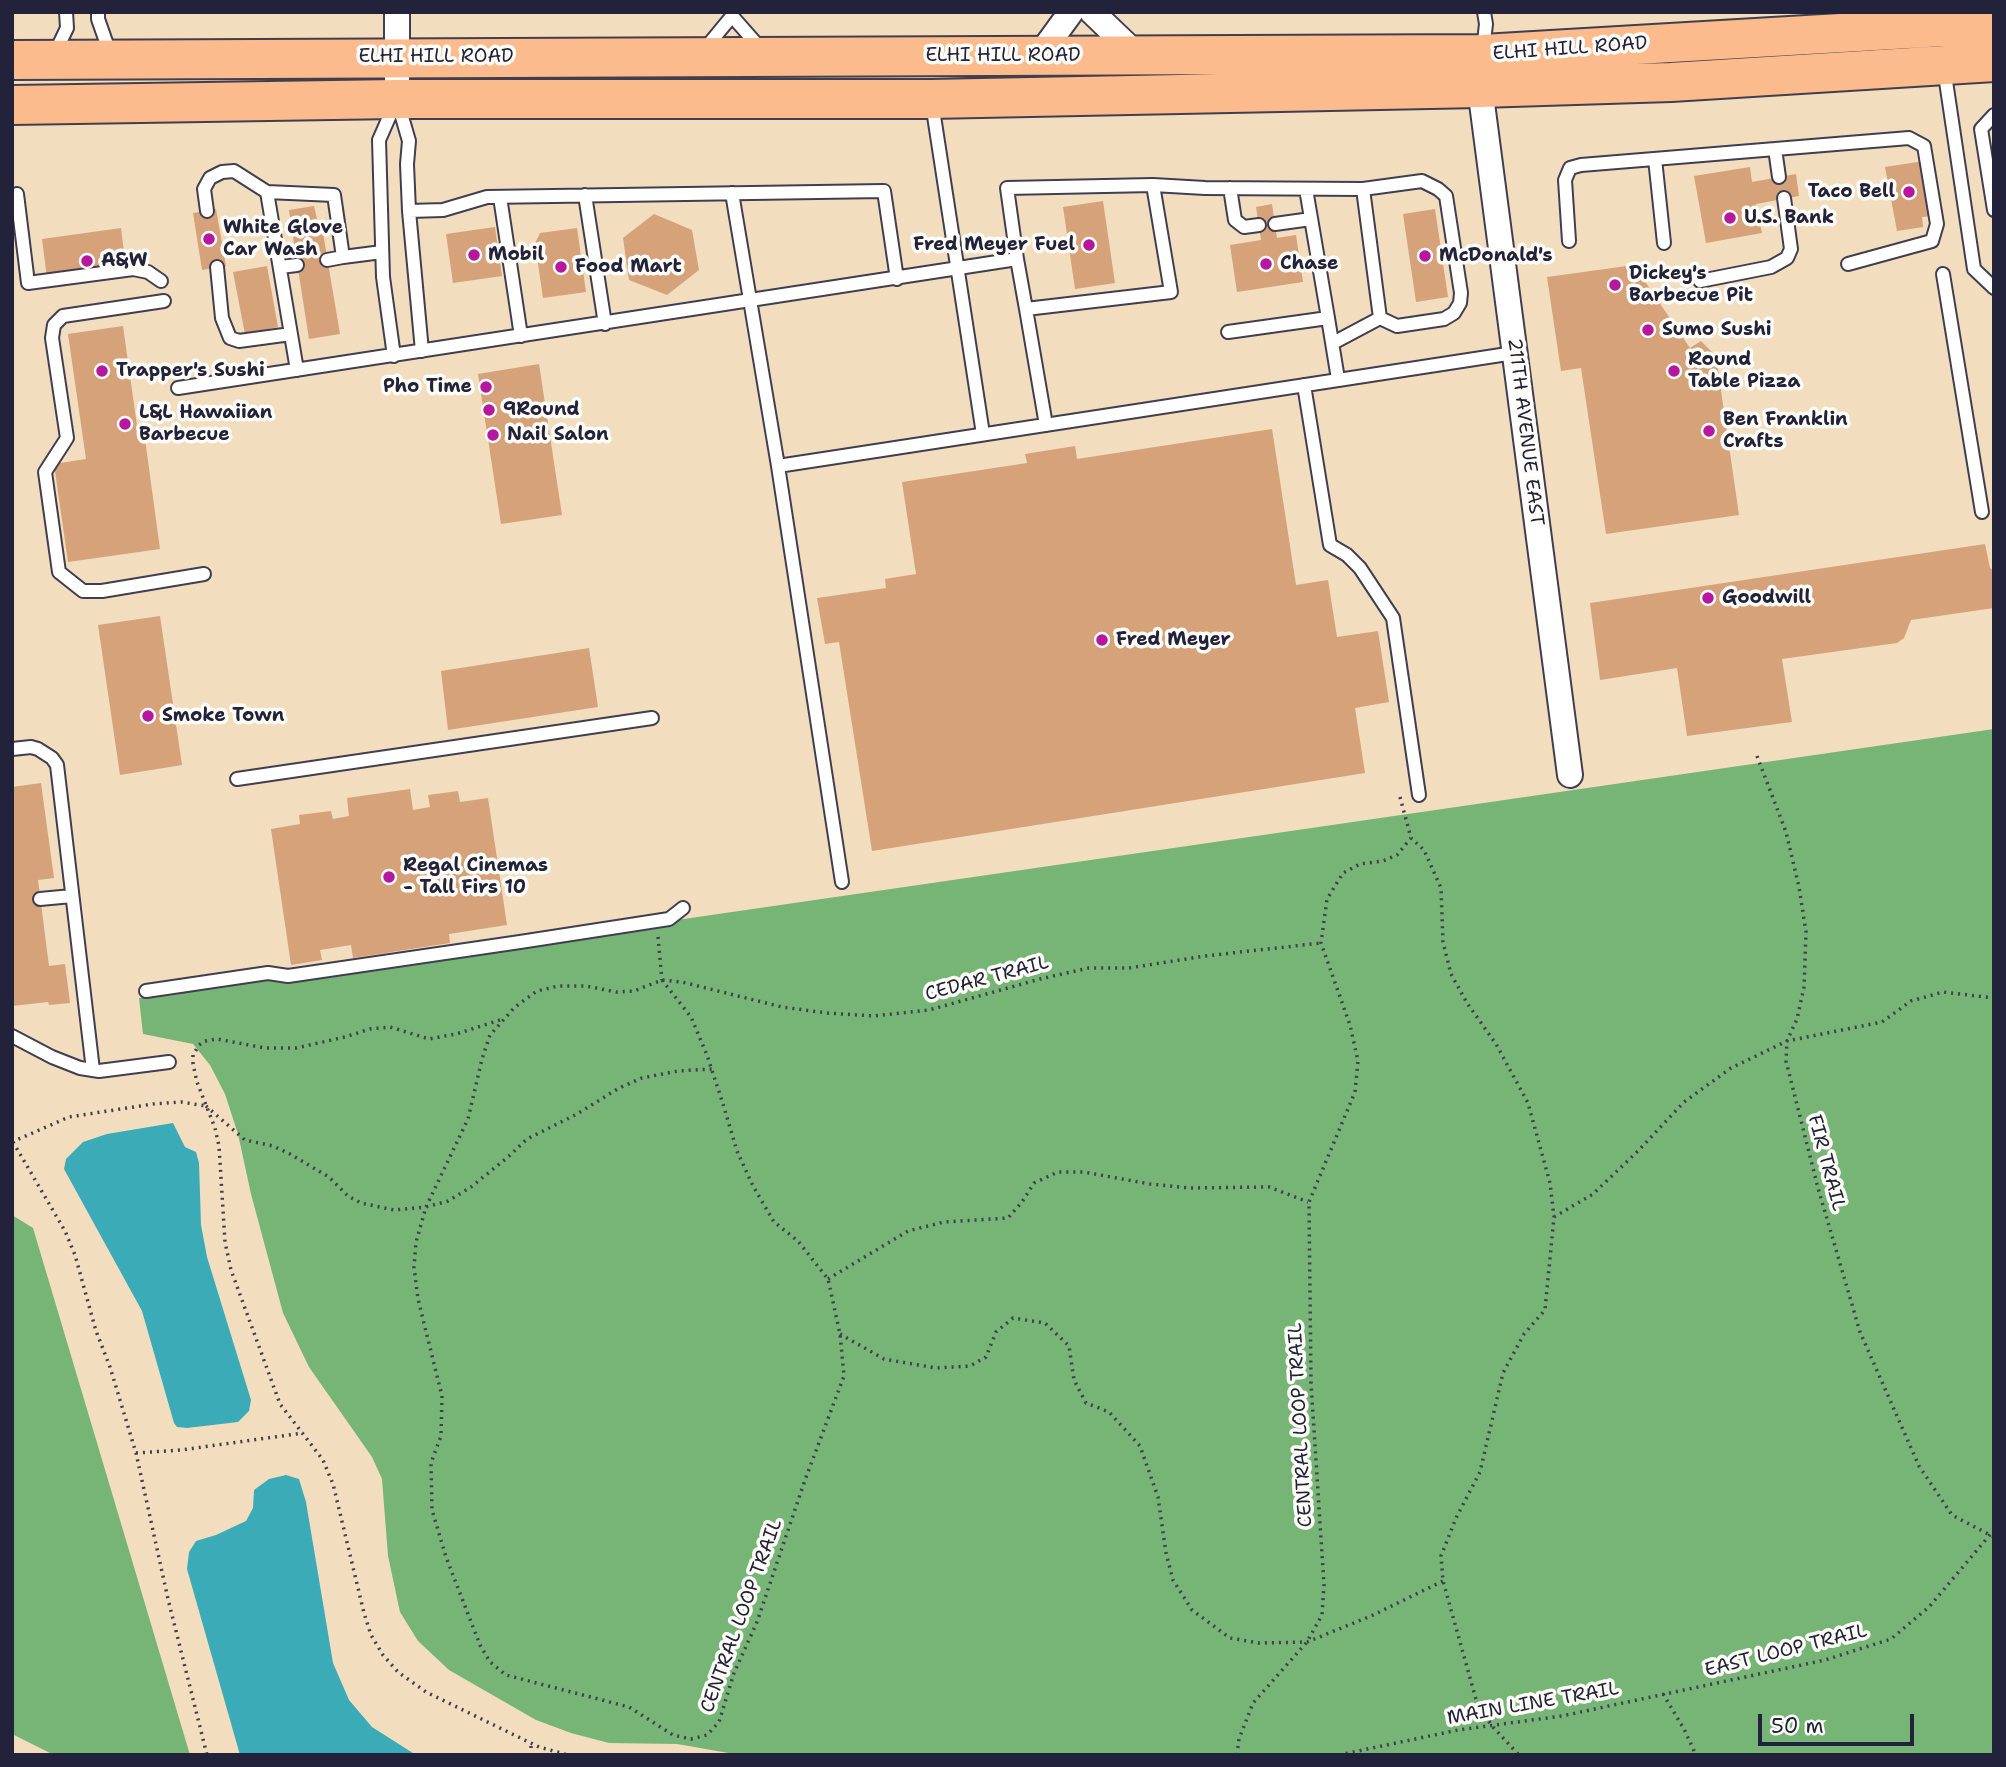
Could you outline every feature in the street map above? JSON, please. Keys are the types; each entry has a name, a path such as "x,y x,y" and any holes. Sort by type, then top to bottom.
{"main road":[{"name":"ELHI HILL ROAD","path":"12,105 397,99 931,99 1482,71 1994,24"},
{"name":"ELHI HILL ROAD","path":"12,60 1138,56 1671,82 1994,62"}],"street":[{"path":"397,12 397,99"},
{"path":"1039,56 1071,12"},
{"path":"1092,12 1138,56"},
{"name":"211TH AVENUE EAST","path":"1482,71 1514,353 1570,775"}],"lane":[{"path":"52,60 67,28 66,12"},
{"path":"98,12 113,60"},
{"path":"1482,71 1486,24 1484,12"},
{"path":"699,57 732,14 768,57"},
{"path":"1944,66 1974,269 1994,288"},
{"path":"397,99 409,141 409,211 422,351"},
{"path":"394,356 383,277 379,140 397,99"},
{"path":"931,99 983,434"},
{"path":"1994,115 1981,129 1994,210"},
{"path":"1569,242 1565,180 1570,168 1581,164 1909,138 1924,146 1937,224 1932,241 1848,264"},
{"path":"1775,149 1779,177"},
{"path":"1655,159 1664,243"},
{"path":"207,211 204,189 210,178 222,172 234,171 267,192 334,195 343,257"},
{"path":"1046,425 1007,188 1153,185 1363,189 1422,181 1446,196 1461,293 1460,303 1454,313 1444,319 1396,326 1380,318"},
{"path":"1026,309 1171,292 1153,185"},
{"path":"1230,188 1235,220 1244,227 1259,225"},
{"path":"1306,189 1338,380"},
{"path":"1363,189 1380,318"},
{"path":"409,211 443,210 487,197 884,191 897,279"},
{"path":"267,192 297,370"},
{"path":"732,193 778,466 842,882"},
{"path":"17,194 29,283 133,269 148,272 161,281"},
{"path":"585,195 605,324"},
{"path":"500,197 521,336"},
{"path":"1700,281 1772,267 1787,258 1791,249 1784,198"},
{"path":"1275,223 1311,219"},
{"path":"327,260 382,252"},
{"path":"178,388 1017,259"},
{"path":"280,267 297,265"},
{"path":"217,267 222,318 230,338 239,341 291,334"},
{"path":"1943,274 1982,512"},
{"path":"164,301 63,316 54,325 52,338 67,438 45,472 59,572 83,591 102,591 204,574"},
{"path":"1228,332 1328,318"},
{"path":"1332,343 1380,318"},
{"path":"778,466 1514,353"},
{"path":"1304,385 1330,545 1347,555 1360,568 1393,618 1419,795"},
{"path":"237,779 652,718"},
{"path":"12,750 38,748 57,765 93,1070"},
{"path":"40,899 72,896"},
{"path":"146,991 268,973 288,976 657,921 669,919 683,908"},
{"path":"12,1036 80,1068 99,1071 169,1062"}],"path":[{"name":"FIR TRAIL","path":"1758,755 1786,832 1806,932 1804,987 1797,1019 1787,1041 1786,1060 1793,1097 1860,1332 1919,1466 1952,1514 1994,1537"},
{"path":"1400,797 1411,838 1424,850 1441,888 1443,942 1451,974 1467,1003 1496,1044 1528,1103 1550,1183 1554,1217 1545,1310 1524,1334 1503,1373 1480,1472 1456,1518 1441,1556 1443,1581 1477,1703 1492,1726 1519,1755"},
{"name":"CENTRAL LOOP TRAIL","path":"1307,1642 1322,1615 1324,1585 1311,1383 1309,1202 1355,1092 1358,1061 1350,1025 1321,943 1326,899 1343,873 1360,864 1383,862 1397,855 1411,838"},
{"path":"568,1755 531,1743 426,1692 398,1672 371,1635 333,1484 323,1460 281,1404 231,1270 225,1242 219,1146 193,1064 193,1055 205,1041 217,1039 265,1048 296,1048 345,1038 370,1029 390,1027 429,1039 456,1034 502,1019 537,991 558,986 586,986 616,992 634,991 662,980 657,921"},
{"name":"CEDAR TRAIL","path":"662,980 682,982 782,1007 874,1016 929,1010 1088,968 1129,968 1321,943"},
{"name":"CENTRAL LOOP TRAIL","path":"502,1019 490,1035 468,1119 426,1208 416,1242 414,1267 418,1299 442,1396 441,1436 431,1463 432,1510 446,1557 489,1662 506,1675 629,1707 673,1735 691,1739 707,1735 719,1722 734,1673 757,1622 805,1480 845,1376 840,1334 828,1279 798,1241 774,1222 752,1186 737,1151 712,1069 691,1017 662,980"},
{"path":"1554,1217 1593,1194 1684,1101 1731,1068 1787,1041 1882,1022 1911,1001 1943,992 1994,998"},
{"path":"207,1755 136,1453 96,1331 75,1255 65,1231 13,1142 69,1117 181,1102 206,1106 245,1140 273,1146 290,1154 329,1177 348,1196 361,1203 394,1210 426,1208 471,1187 527,1139 577,1114 619,1088 642,1078 678,1071 712,1069"},
{"path":"828,1279 908,1231 944,1222 1008,1218 1034,1183 1058,1172 1084,1172 1190,1188 1269,1187 1309,1202"},
{"path":"840,1334 884,1359 936,1368 958,1367 970,1366 986,1357 996,1332 1013,1318 1045,1323 1069,1346 1074,1380 1086,1403 1109,1412 1140,1446 1158,1497 1173,1580 1192,1610 1230,1638 1259,1643 1307,1642 1371,1616 1443,1581"},
{"path":"136,1453 303,1433"},
{"name":"EAST LOOP TRAIL","path":"1662,1694 1825,1660 1891,1639 1929,1607 1994,1530"},
{"path":"1237,1755 1253,1703 1307,1642"},
{"path":"1662,1694 1696,1755"},
{"name":"MAIN LINE TRAIL","path":"1339,1755 1458,1730 1562,1716 1662,1694"},
{"path":"531,1743 531,1755"}],"green space":[{"path":"1994,729 1994,1755 740,1755 677,1744 609,1743 536,1720 449,1670 418,1641 400,1612 388,1556 382,1479 372,1457 309,1367 283,1313 238,1134 225,1094 210,1065 193,1044 143,1034 139,998"},
{"path":"12,1215 33,1228 190,1755 54,1755 12,1734"}],"water":[{"path":"173,1123 185,1147 196,1152 199,1163 201,1225 207,1257 251,1400 249,1411 238,1422 187,1428 177,1427 174,1423 142,1311 64,1169 66,1159 83,1142 107,1134"},
{"path":"286,1475 299,1479 306,1502 333,1663 349,1700 372,1727 416,1755 240,1755 187,1569 189,1552 196,1541 246,1521 253,1508 254,1490 269,1479"}],"building":[{"name":"Taco Bell","path":"1924,161 1933,216 1922,217 1923,227 1897,231 1885,167"},
{"name":"U.S. Bank","path":"1750,167 1752,182 1796,174 1799,196 1756,204 1762,233 1706,243 1694,176"},
{"name":"Fred Meyer Fuel","path":"1103,201 1115,283 1075,289 1063,207"},
{"name":"Chase","path":"1272,204 1277,238 1296,235 1303,282 1237,292 1230,245 1261,240 1256,207"},
{"path":"314,206 317,219 291,224 289,210"},
{"name":"White Glove Car Wash","path":"216,209 226,266 202,270 193,213"},
{"name":"McDonald's","path":"1435,209 1448,297 1416,302 1403,214"},
{"path":"654,214 692,230 699,270 667,295 629,280 623,238"},
{"name":"Mobil","path":"495,227 502,276 453,283 446,234"},
{"path":"121,228 126,268 47,278 42,239"},
{"name":"Food Mart","path":"577,228 586,292 543,298 535,243 540,233"},
{"path":"323,233 340,334 309,339 293,237"},
{"path":"1634,265 1690,348 1701,341 1716,356 1739,515 1606,534 1581,368 1561,371 1547,277"},
{"path":"267,266 278,327 245,334 233,272"},
{"path":"123,326 139,440 145,439 160,549 68,562 54,464 86,459 68,334"},
{"path":"539,364 562,515 501,524 478,374"},
{"name":"Fred Meyer","path":"1272,429 1296,585 1328,580 1337,637 1378,631 1389,702 1355,708 1365,773 872,851 839,642 825,644 817,598 886,588 885,579 916,574 902,482 1027,463 1025,454 1075,446 1077,459"},
{"path":"1985,544 1990,568 1994,571 1994,608 1911,620 1904,638 1897,643 1782,659 1792,722 1687,736 1677,668 1600,680 1590,603"},
{"path":"160,616 182,765 120,775 98,625"},
{"path":"589,648 598,707 448,730 441,671"},
{"path":"41,783 54,878 38,880 49,966 65,964 70,1003 49,1005 48,1002 12,1006 12,787"},
{"name":"Regal Cinemas - Tall Firs 10","path":"410,789 413,810 430,807 428,795 458,791 460,802 488,798 507,925 449,934 450,943 353,958 351,945 320,950 322,960 291,965 271,829 300,824 299,815 331,811 333,819 349,816 347,798"}],"place":[{"name":"Taco Bell","path":"1909,192"},
{"name":"U.S. Bank","path":"1730,218"},
{"name":"White Glove Car Wash","path":"209,239"},
{"name":"Fred Meyer Fuel","path":"1089,245"},
{"name":"Mobil","path":"474,255"},
{"name":"McDonald's","path":"1425,256"},
{"name":"A&W","path":"87,261"},
{"name":"Chase","path":"1266,264"},
{"name":"Food Mart","path":"561,267"},
{"name":"Dickey's Barbecue Pit","path":"1615,285"},
{"name":"Sumo Sushi","path":"1648,330"},
{"name":"Trapper's Sushi","path":"102,371"},
{"name":"Round Table Pizza","path":"1674,371"},
{"name":"Pho Time","path":"486,387"},
{"name":"9Round","path":"489,410"},
{"name":"L&L Hawaiian Barbecue","path":"125,424"},
{"name":"Ben Franklin Crafts","path":"1709,431"},
{"name":"Nail Salon","path":"493,435"},
{"name":"Goodwill","path":"1708,598"},
{"name":"Fred Meyer","path":"1102,640"},
{"name":"Smoke Town","path":"148,716"},
{"name":"Regal Cinemas - Tall Firs 10","path":"389,877"}]}
